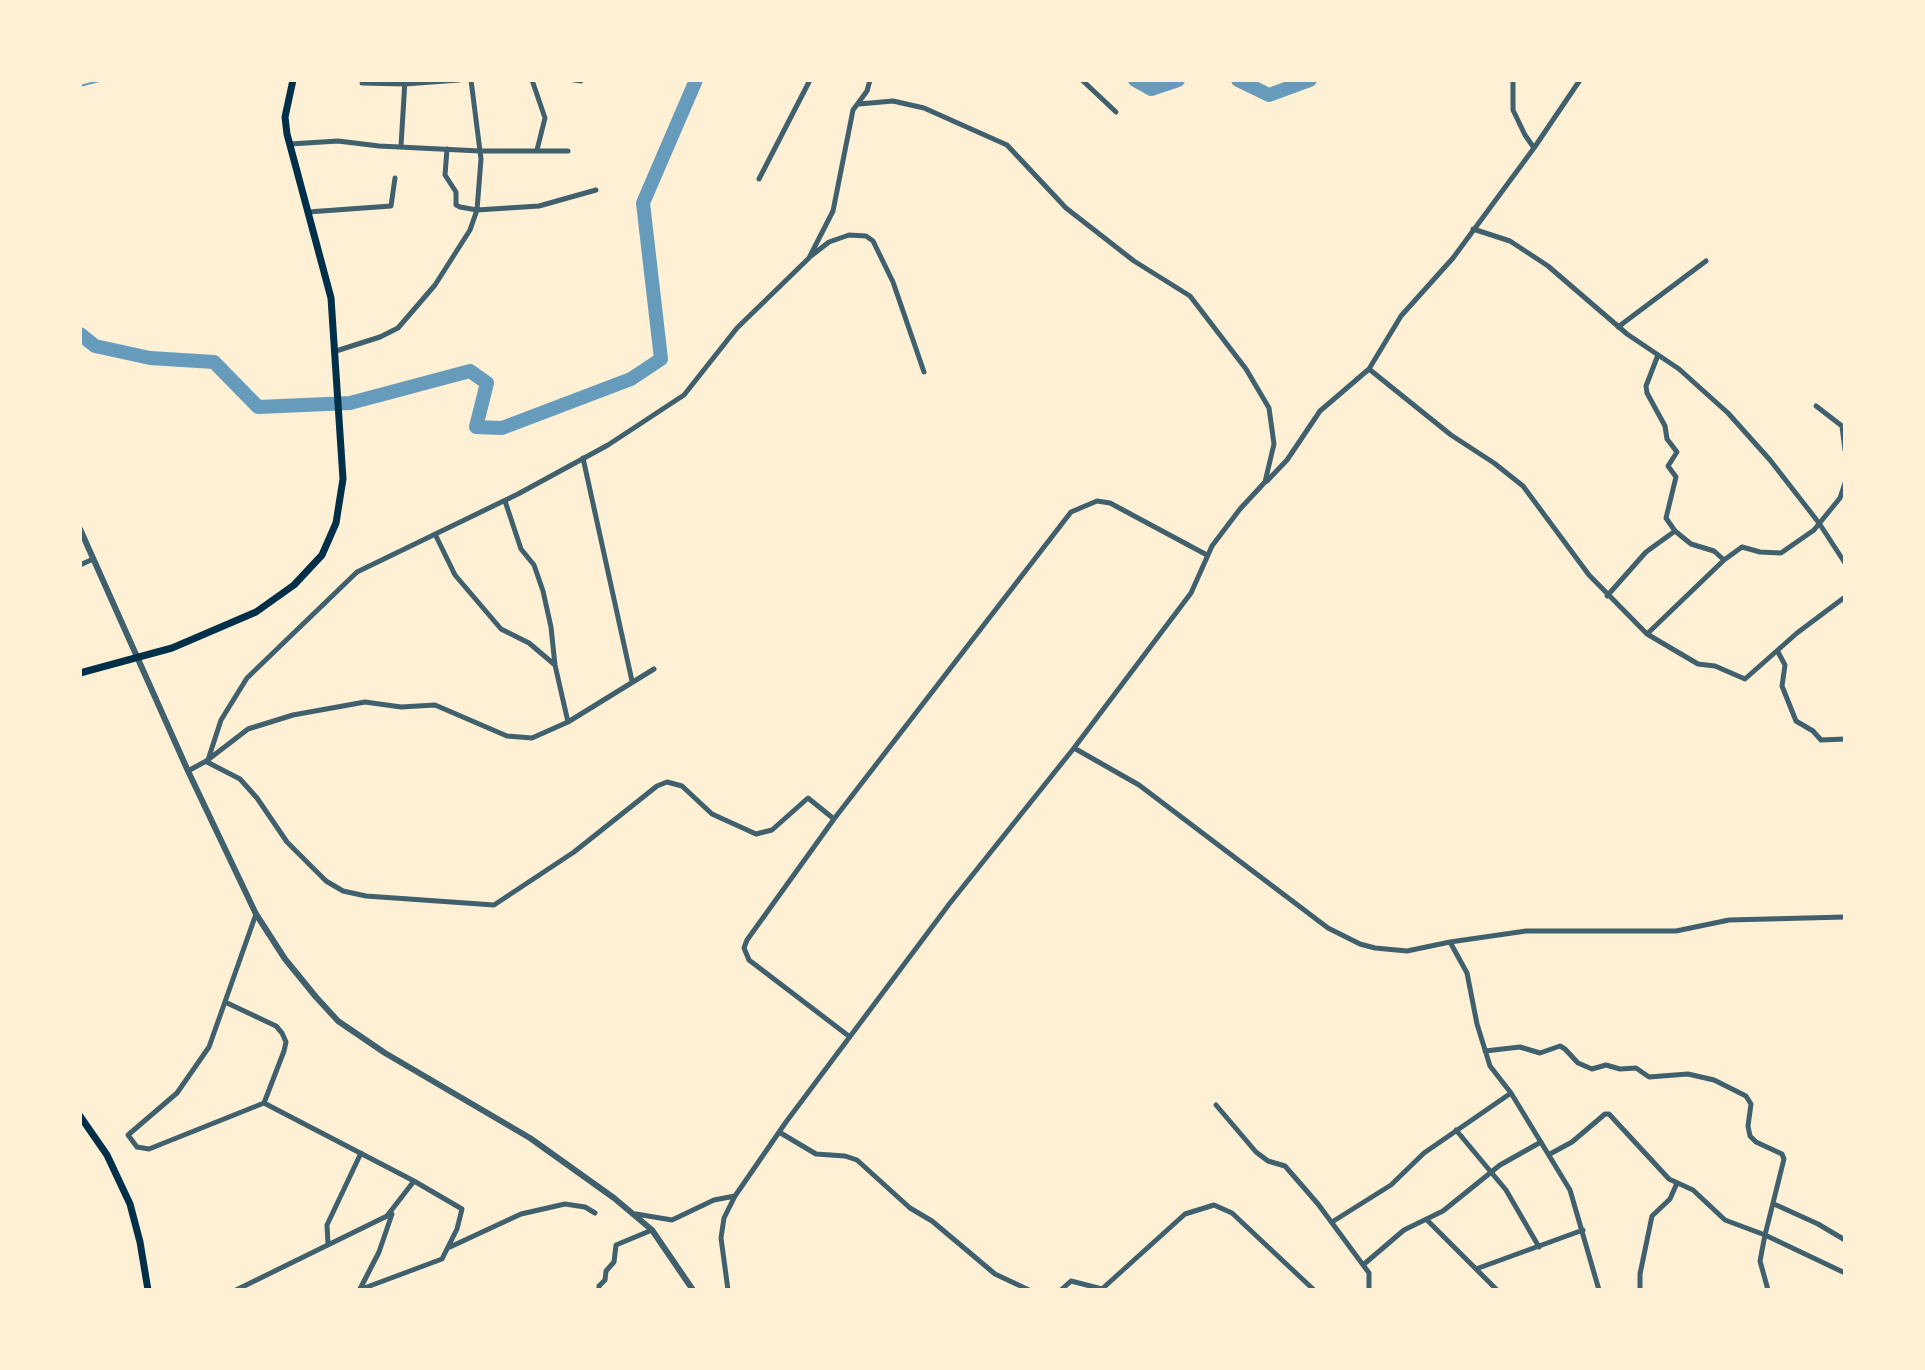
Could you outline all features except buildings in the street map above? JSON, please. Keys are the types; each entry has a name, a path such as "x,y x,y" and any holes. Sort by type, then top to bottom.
{"main road":[{"path":"80,673 172,648 256,612 294,585 322,555 336,523 343,479 331,298 285,117 293,80"},
{"path":"80,1116 107,1155 130,1204 148,1290"}],"street":[{"path":"362,83 459,80"},
{"path":"336,351 398,328 435,285 467,235 477,210 480,151 471,80"},
{"path":"532,80 545,118 537,150"},
{"path":"574,80 581,81"},
{"path":"759,179 810,80"},
{"path":"809,258 833,211 857,104 867,91 870,80"},
{"path":"1082,80 1116,112"},
{"path":"1513,80 1513,110 1534,148"},
{"path":"728,1290 721,1238 724,1218 735,1196 779,1132 950,903 1074,748 1191,593 1201,576 1207,555 1240,509 1287,460 1320,411 1369,369 1401,316 1453,258 1580,80"},
{"path":"401,146 405,82"},
{"path":"857,104 888,101 917,106 972,132 1002,142 1066,208 1134,261 1190,296 1246,369 1269,408 1274,444 1265,482"},
{"path":"290,144 338,141 480,151 568,151"},
{"path":"447,149 445,175 457,194 456,205 477,210 539,206 596,190"},
{"path":"308,212 391,206 395,178"},
{"path":"1473,229 1510,241 1548,266 1618,327 1679,369 1751,436 1819,523 1845,563"},
{"path":"207,761 230,702 269,655 357,572 505,501 676,403 708,368 737,328 829,242 849,235 866,236 873,241 893,282 924,372"},
{"path":"1618,327 1706,261"},
{"path":"1658,355 1646,386 1647,393 1665,426 1667,439 1677,452 1668,466 1676,477 1666,516 1675,531 1691,544 1714,551 1724,560"},
{"path":"1369,369 1451,435 1523,486 1607,596 1647,634 1698,664 1715,666 1742,680 1845,597"},
{"path":"1816,406 1842,426 1845,450"},
{"path":"583,458 632,681"},
{"path":"1647,634 1724,560 1742,547 1783,553 1814,530 1840,498 1845,483"},
{"path":"505,501 521,549 534,565 543,591 568,722"},
{"path":"850,1037 749,960 744,948 834,819 1071,512 1097,501 1110,503 1207,555"},
{"path":"80,529 256,914 285,959 338,1021 385,1053 530,1138 636,1214 652,1230 693,1290"},
{"path":"1607,596 1646,552 1675,531"},
{"path":"435,534 455,575 501,629 529,643 555,665"},
{"path":"80,565 93,559"},
{"path":"1778,652 1784,662 1782,686 1796,721 1821,740 1845,739"},
{"path":"188,771 207,761 248,729 293,715 365,702 401,707 435,705 507,736 528,739 543,736 654,669"},
{"path":"1074,748 1139,785 1314,918 1345,937 1375,948 1407,951 1526,931 1676,931 1729,920 1845,917"},
{"path":"207,761 240,779 287,842 326,881 343,891 366,896 494,905 574,852 657,786 667,782 682,786 712,814 756,834 772,830 808,798 834,819"},
{"path":"225,1002 276,1026 286,1042 264,1103 149,1149 137,1147 128,1135 182,1087 213,1040 225,1002 256,914"},
{"path":"1450,942 1467,973 1490,1066 1511,1093 1570,1190 1599,1290"},
{"path":"1485,1051 1520,1047 1540,1053 1560,1046 1578,1063 1592,1069 1606,1065 1620,1069 1636,1068 1649,1077 1688,1074 1714,1080 1746,1096 1751,1104 1750,1136 1783,1156 1784,1163 1760,1261 1768,1290"},
{"path":"1332,1222 1391,1185 1417,1158 1511,1093"},
{"path":"264,1103 414,1181 462,1209 449,1248 442,1259 359,1290 379,1252 393,1211 414,1181"},
{"path":"1216,1105 1263,1158 1285,1166 1291,1172 1369,1273 1369,1290"},
{"path":"1550,1154 1572,1142 1605,1114 1609,1114 1661,1171 1693,1190 1725,1220 1765,1235 1845,1273"},
{"path":"1456,1130 1506,1190 1539,1247"},
{"path":"779,1132 816,1154 857,1160 910,1208 932,1221 995,1274 1029,1290"},
{"path":"1363,1265 1404,1230 1456,1202 1519,1152 1541,1142"},
{"path":"328,1244 327,1225 361,1153"},
{"path":"1640,1290 1640,1274 1652,1216 1670,1199 1677,1183"},
{"path":"636,1214 672,1220 714,1200 735,1196"},
{"path":"449,1248 521,1214 565,1204 580,1205 595,1213"},
{"path":"1774,1204 1845,1240"},
{"path":"1061,1290 1071,1281 1102,1289 1185,1214 1214,1205 1232,1213 1314,1290"},
{"path":"236,1290 393,1211"},
{"path":"1427,1220 1497,1290"},
{"path":"599,1290 606,1271 614,1262 616,1245 652,1230"},
{"path":"1476,1269 1583,1230"}],"waterway":[{"path":"80,86 103,80"},
{"path":"80,334 95,346 150,358 214,362 258,407 350,403 470,371 487,383 476,427 502,428 631,379 661,359 643,203 696,80"},
{"path":"1135,80 1151,89 1178,80"},
{"path":"1238,80 1269,95 1310,80"}]}
